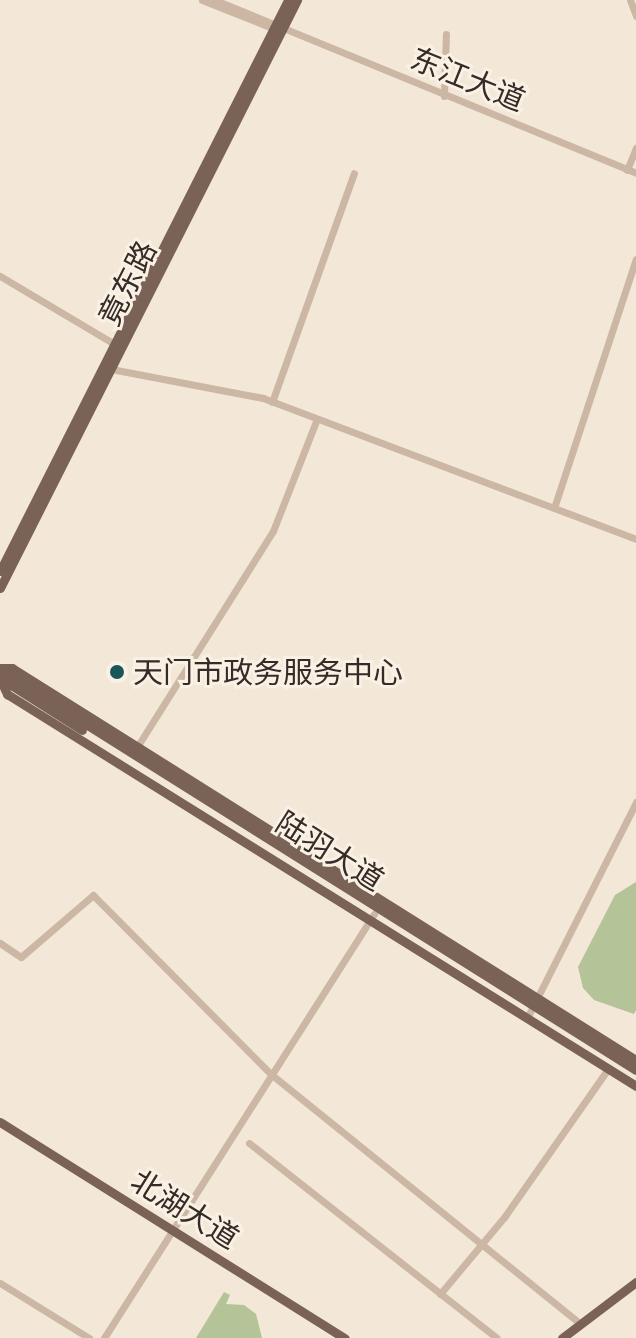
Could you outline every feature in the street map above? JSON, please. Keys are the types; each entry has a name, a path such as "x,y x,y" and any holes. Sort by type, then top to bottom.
{"main road":[{"name":"竟东路","path":"0,571 118,346 288,0"},
{"name":"竟东路","path":"276,28 297,0"},
{"name":"竟东路","path":"0,588 111,369 118,346"},
{"path":"0,669 12,668 137,747 532,1009 608,1069 636,1086"},
{"name":"陆羽大道","path":"0,669 636,1073"},
{"path":"0,679 7,694 372,917 532,1009 636,1060"},
{"name":"北湖大道","path":"0,1125 335,1338"},
{"name":"北湖大道","path":"172,1233 345,1338"},
{"path":"562,1338 636,1282"},
{"path":"570,1338 636,1289"}],"street":[{"name":"东江大道","path":"202,0 636,173"},
{"name":"东江大道","path":"215,0 276,28"},
{"path":"630,0 636,16"},
{"path":"444,96 446,34"},
{"path":"627,170 636,148"},
{"path":"272,402 354,173"},
{"path":"554,508 636,259"},
{"path":"0,276 118,346"},
{"path":"111,369 272,402 636,539"},
{"path":"137,747 273,531 317,419"},
{"path":"532,1009 636,802"},
{"path":"0,943 21,957 93,895 272,1075 581,1324"},
{"path":"104,1338 372,917"},
{"path":"440,1294 483,1245 608,1069"},
{"path":"249,1143 497,1338"},
{"path":"0,1283 89,1338"}],"green space":[{"path":"636,882 634,1014 594,1000 583,988 578,967 615,895"},
{"path":"224,1292 230,1295 226,1304 244,1305 256,1314 262,1338 196,1338"}],"place":[{"name":"天门市政务服务中心","path":"117,672"}]}
